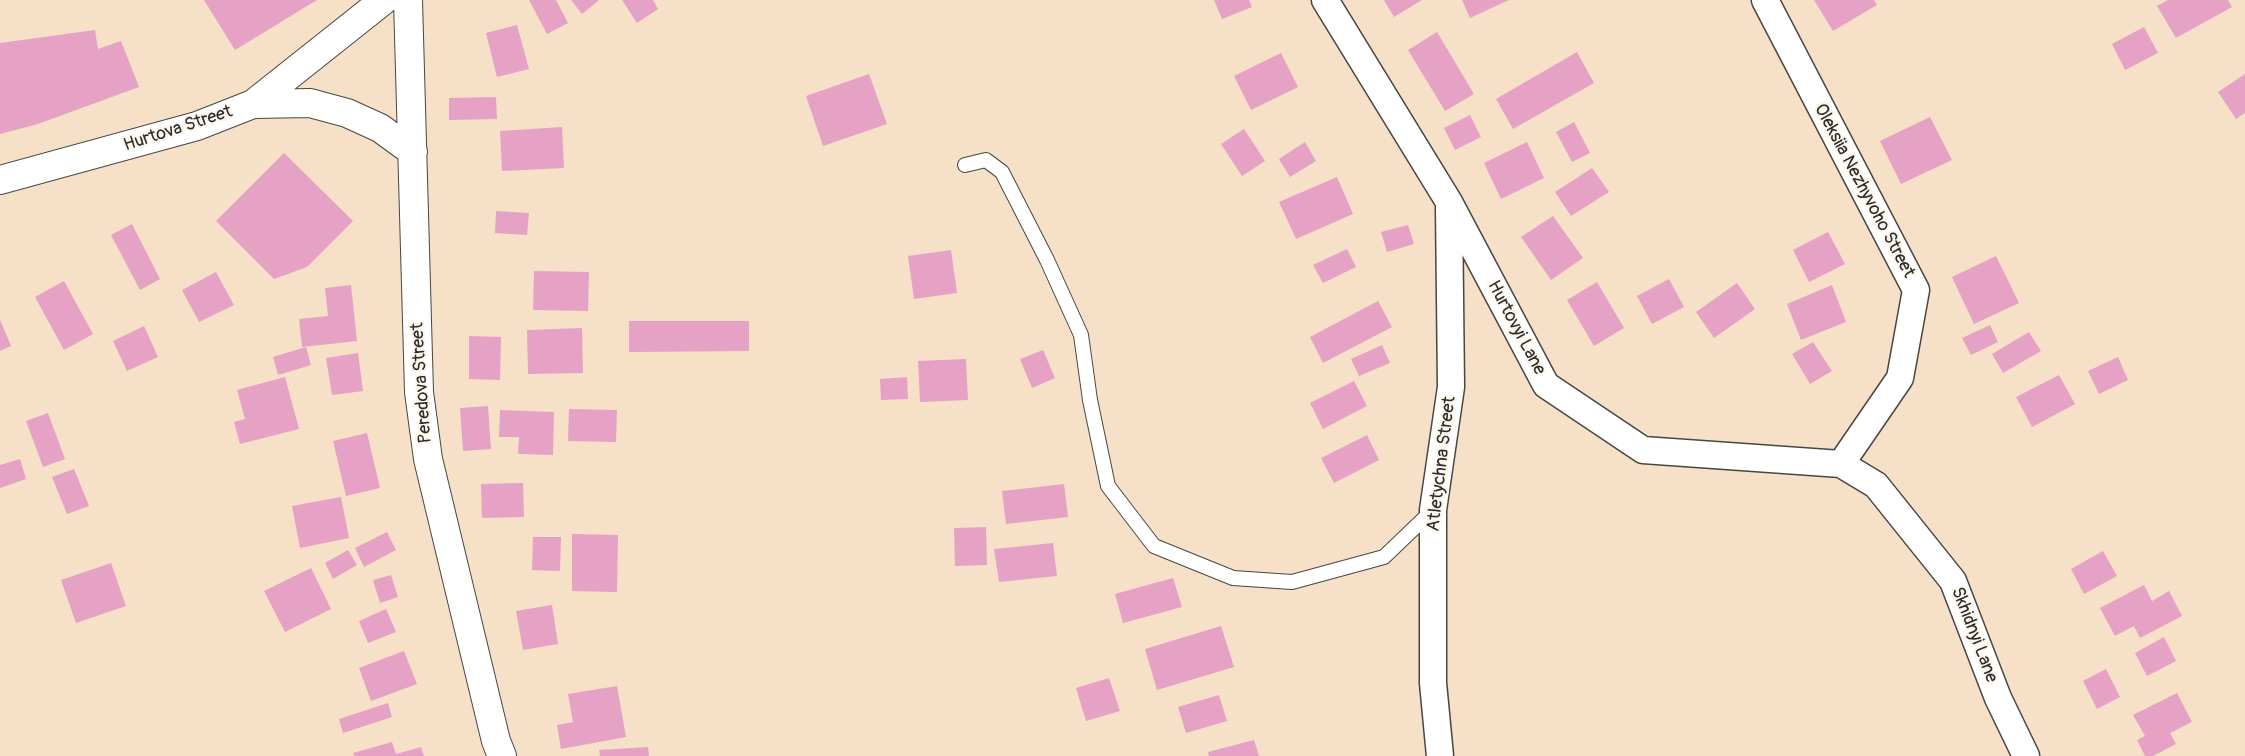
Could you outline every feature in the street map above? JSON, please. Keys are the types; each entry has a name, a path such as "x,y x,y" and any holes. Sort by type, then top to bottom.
{"street":[{"name":"Hurtova Street","path":"0,180 198,126 253,104 384,0"},
{"name":"Peredova Street","path":"408,0 419,392 428,459 496,741 502,756"},
{"name":"Hurtovyi Lane","path":"1325,0 1449,202 1546,385 1643,450 1841,464"},
{"name":"Oleksiia Nezhyvoho Street","path":"1765,0 1916,290 1900,378 1841,464"},
{"path":"253,104 310,103 346,113 380,128 413,152"},
{"name":"Atletychna Street","path":"1440,756 1433,683 1433,510 1451,387 1449,202"},
{"name":"Skhidnyi Lane","path":"1841,464 1876,485 1953,581 1998,698 2026,756"}],"lane":[{"path":"965,165 986,160 1002,172 1042,252 1081,336 1090,400 1108,486 1154,546 1233,578 1292,582 1384,557 1433,510"}],"building":[{"path":"204,0 317,0 235,50"},
{"path":"529,0 556,0 568,23 547,34"},
{"path":"571,0 599,0 582,14"},
{"path":"622,0 653,0 658,9 637,23"},
{"path":"1214,0 1249,0 1252,7 1222,19"},
{"path":"1384,0 1422,0 1394,17"},
{"path":"1462,0 1509,0 1470,18"},
{"path":"1814,0 1874,0 1877,5 1833,31"},
{"path":"2168,0 2228,0 2232,7 2176,38 2157,6"},
{"path":"517,25 529,69 497,77 486,33"},
{"path":"2144,27 2158,53 2125,70 2112,44"},
{"path":"95,30 98,49 121,41 139,87 38,124 0,134 0,43"},
{"path":"1437,32 1474,94 1445,111 1408,50"},
{"path":"1577,52 1594,83 1513,129 1496,99"},
{"path":"1281,53 1298,87 1251,110 1234,76"},
{"path":"869,74 887,124 823,146 806,96"},
{"path":"2245,74 2245,113 2236,119 2218,92"},
{"path":"496,97 497,119 449,120 449,98"},
{"path":"1470,115 1481,137 1455,150 1444,128"},
{"path":"1930,117 1952,160 1901,184 1880,141"},
{"path":"1574,122 1590,153 1572,162 1556,132"},
{"path":"562,127 564,168 502,171 500,131"},
{"path":"1244,129 1265,161 1242,176 1221,144"},
{"path":"1305,142 1316,161 1290,177 1279,159"},
{"path":"1527,142 1544,178 1501,199 1484,163"},
{"path":"284,153 353,221 307,267 274,279 216,221"},
{"path":"1592,168 1609,192 1571,216 1555,192"},
{"path":"1337,177 1353,214 1296,239 1279,202"},
{"path":"496,211 529,213 527,235 495,233"},
{"path":"1553,216 1583,258 1551,280 1521,237"},
{"path":"132,224 160,279 140,290 111,235"},
{"path":"1408,225 1414,244 1387,252 1381,232"},
{"path":"1828,232 1845,264 1809,282 1793,250"},
{"path":"1347,249 1356,267 1323,283 1313,265"},
{"path":"951,250 957,293 914,299 908,256"},
{"path":"1996,256 2019,303 1974,324 1952,277"},
{"path":"534,271 589,272 588,311 533,310"},
{"path":"216,272 234,305 199,322 182,290"},
{"path":"1669,279 1684,307 1652,324 1637,296"},
{"path":"64,281 93,334 64,350 35,297"},
{"path":"1597,282 1624,328 1594,346 1567,300"},
{"path":"1737,283 1755,309 1714,338 1696,312"},
{"path":"351,285 357,341 302,347 299,319 328,316 325,288"},
{"path":"1832,285 1846,322 1801,340 1787,304"},
{"path":"1378,301 1392,327 1323,363 1310,337"},
{"path":"0,320 11,346 0,351"},
{"path":"629,321 749,321 749,351 629,352"},
{"path":"1990,325 1998,342 1971,355 1962,338"},
{"path":"144,326 158,357 127,371 113,341"},
{"path":"582,328 583,373 528,374 527,330"},
{"path":"2029,332 2041,351 2003,373 1992,354"},
{"path":"469,336 501,337 500,380 469,379"},
{"path":"1813,342 1832,371 1810,384 1792,354"},
{"path":"1382,345 1390,363 1359,376 1351,359"},
{"path":"306,347 311,365 278,375 273,357"},
{"path":"1043,350 1055,378 1032,388 1020,359"},
{"path":"358,353 363,391 332,395 326,358"},
{"path":"2118,357 2128,380 2099,394 2088,371"},
{"path":"966,359 968,400 920,402 918,361"},
{"path":"2059,375 2075,404 2032,427 2016,397"},
{"path":"285,377 299,429 240,444 234,422 245,419 237,390"},
{"path":"907,377 908,399 881,400 880,379"},
{"path":"1354,381 1367,406 1323,429 1310,403"},
{"path":"488,406 491,449 463,451 460,408"},
{"path":"569,409 617,410 616,442 568,441"},
{"path":"500,410 554,412 553,455 518,454 519,437 499,437"},
{"path":"48,413 65,459 43,467 26,421"},
{"path":"367,433 380,488 346,496 333,441"},
{"path":"1367,435 1379,460 1334,483 1321,458"},
{"path":"20,459 26,479 0,488 0,465"},
{"path":"74,469 89,506 67,514 52,477"},
{"path":"523,483 524,517 482,518 481,484"},
{"path":"1064,484 1068,517 1006,524 1002,491"},
{"path":"341,497 349,538 300,548 292,506"},
{"path":"986,527 987,565 955,566 954,528"},
{"path":"387,532 396,550 364,567 355,548"},
{"path":"572,534 618,535 617,592 572,591"},
{"path":"533,537 561,537 560,571 532,570"},
{"path":"1053,543 1057,576 999,582 994,549"},
{"path":"348,550 357,565 333,579 325,563"},
{"path":"2103,551 2117,576 2084,594 2071,569"},
{"path":"111,563 126,606 76,623 61,580"},
{"path":"311,568 331,609 285,632 264,591"},
{"path":"391,575 398,597 380,603 373,580"},
{"path":"1173,578 1182,607 1123,623 1115,594"},
{"path":"2144,585 2152,601 2169,591 2182,616 2140,638 2134,626 2115,636 2100,608"},
{"path":"552,605 558,644 523,650 516,611"},
{"path":"386,609 396,632 368,643 359,621"},
{"path":"1221,626 1234,667 1157,690 1145,649"},
{"path":"2164,637 2176,661 2147,676 2135,653"},
{"path":"404,651 417,684 371,701 359,668"},
{"path":"2106,669 2120,697 2097,709 2083,681"},
{"path":"1109,678 1120,711 1086,721 1076,688"},
{"path":"617,686 626,737 561,749 557,725 573,722 568,694"},
{"path":"2177,693 2192,722 2170,733 2176,744 2153,756 2145,756 2137,740 2145,736 2133,715"},
{"path":"1219,695 1227,721 1186,733 1178,707"},
{"path":"388,703 392,717 343,733 339,719"},
{"path":"1254,740 1259,756 1209,756 1208,752"},
{"path":"392,742 396,754 421,747 424,756 354,756 353,753"},
{"path":"648,747 649,756 600,756 599,750"}]}
